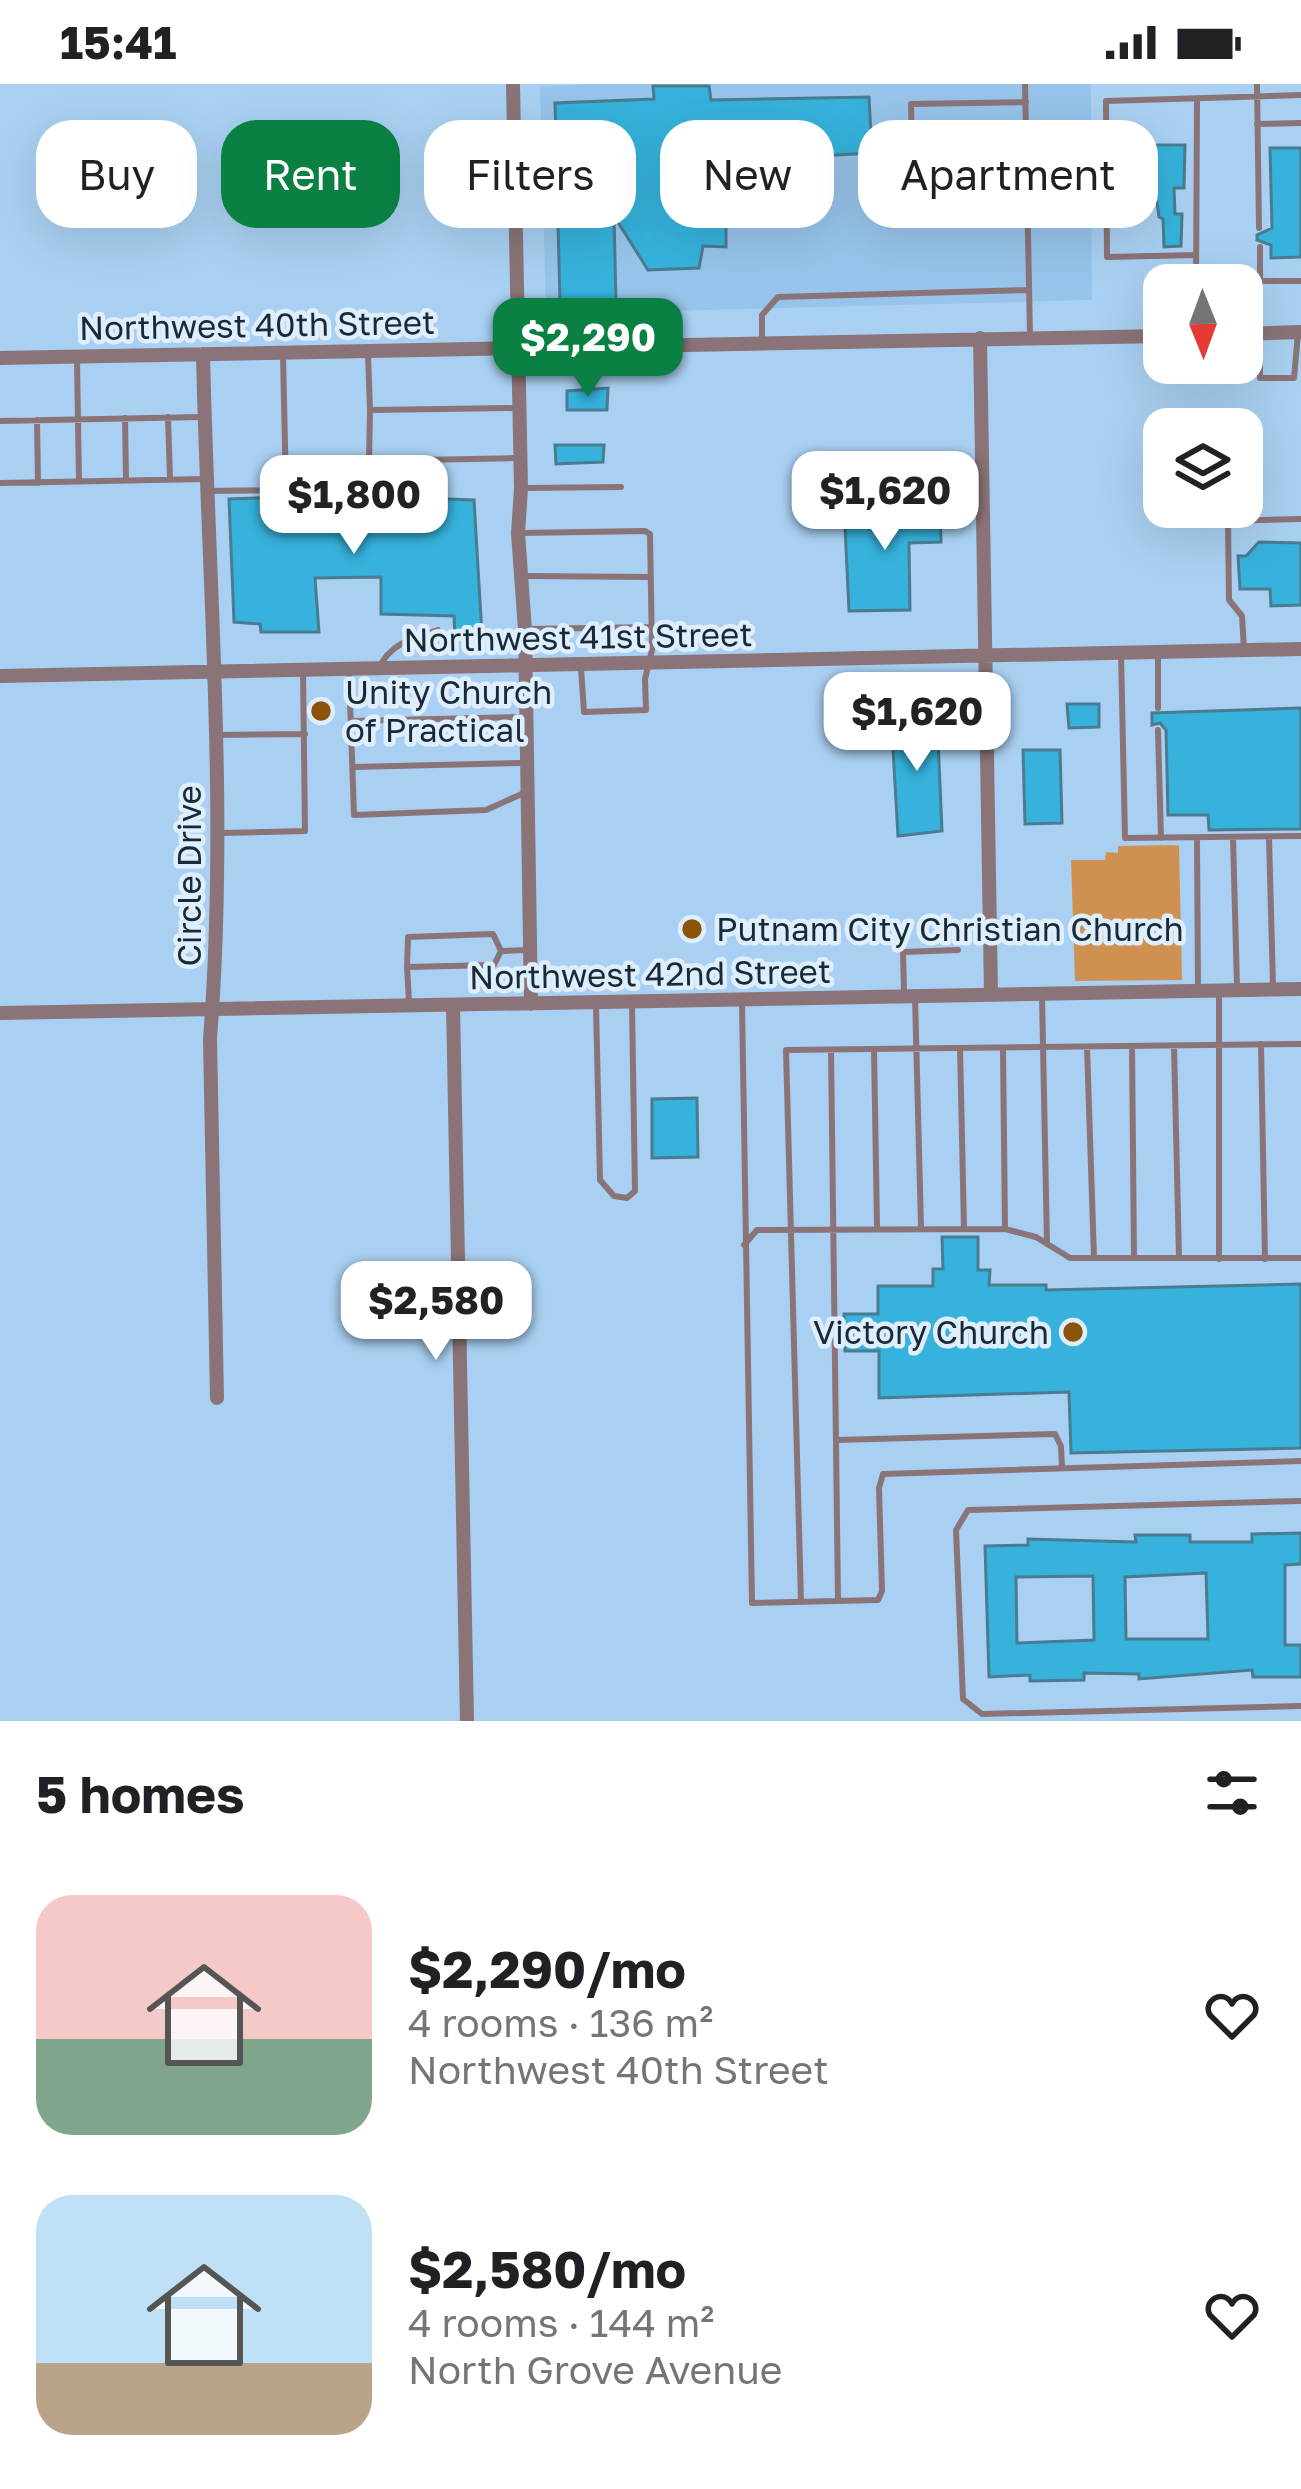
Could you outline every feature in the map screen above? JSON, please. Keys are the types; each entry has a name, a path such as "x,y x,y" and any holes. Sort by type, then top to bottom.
{"street":[{"path":"513,84 518,533 525,629 531,1004"},
{"path":"1263,334 1299,332"},
{"name":"Northwest 40th Street","path":"0,358 1143,336"},
{"path":"980,338 991,994"},
{"name":"Circle Drive","path":"203,354 217,735 212,1009 217,1398"},
{"name":"Northwest 41st Street","path":"0,676 1301,650"},
{"name":"Northwest 42nd Street","path":"0,1013 1301,989"},
{"path":"453,1005 467,1721"}],"lane":[{"path":"1025,84 1026,120"},
{"path":"1257,84 1259,228"},
{"path":"1196,255 1107,257 1106,101 1301,95"},
{"path":"1196,264 1197,100"},
{"path":"911,120 911,104 1026,102"},
{"path":"1257,124 1301,124"},
{"path":"1028,228 1030,339"},
{"path":"1260,247 1260,264"},
{"path":"1263,281 1301,280"},
{"path":"762,342 762,315 778,297 1029,290"},
{"path":"1263,376 1275,381 1296,376 1299,332"},
{"path":"368,350 370,461 520,458"},
{"path":"0,483 170,479 286,490 284,352"},
{"path":"77,356 79,482"},
{"path":"370,410 519,408"},
{"path":"0,421 205,417"},
{"path":"125,418 126,480"},
{"path":"168,418 170,479"},
{"path":"37,420 38,483"},
{"path":"521,488 621,487"},
{"path":"1244,651 1242,616 1229,600 1228,520 1301,519"},
{"path":"518,533 650,534 652,626 644,712 584,712 581,664"},
{"path":"523,576 651,577"},
{"path":"525,629 652,626"},
{"path":"379,669 383,657 396,647 438,630"},
{"path":"1158,652 1158,708"},
{"path":"1121,653 1125,838 1301,836"},
{"path":"218,833 305,832 303,668"},
{"path":"349,670 354,815 486,810 528,791"},
{"path":"351,721 526,717"},
{"path":"1158,730 1161,838"},
{"path":"217,735 305,734"},
{"path":"352,767 527,763"},
{"path":"1269,837 1273,990"},
{"path":"1197,838 1198,990"},
{"path":"1233,838 1237,990"},
{"path":"410,1005 408,937 493,934 501,951"},
{"path":"501,951 530,950"},
{"path":"921,1227 916,1049 903,952 958,950"},
{"path":"407,968 494,965 501,951"},
{"path":"1219,990 1220,1258"},
{"path":"1042,992 1047,1244"},
{"path":"742,1000 752,1604 878,1600 882,1591 879,1488 883,1474 1301,1461"},
{"path":"596,1002 600,1180 614,1196 627,1198 635,1191 632,1001"},
{"path":"1261,1044 1265,1259"},
{"path":"801,1602 786,1050 1301,1044"},
{"path":"1132,1046 1133,1258"},
{"path":"1174,1046 1179,1258"},
{"path":"1087,1047 1094,1258"},
{"path":"960,1048 964,1228"},
{"path":"1003,1048 1005,1229"},
{"path":"874,1049 878,1227"},
{"path":"831,1050 838,1601"},
{"path":"744,1245 757,1230 964,1228 1005,1229 1070,1258 1301,1258"},
{"path":"837,1440 1054,1434 1061,1446 1063,1468"},
{"path":"1301,1502 968,1510 956,1530 963,1699 982,1714 1301,1706"}],"shaded area":[{"path":"1091,84 1091,120 858,120 858,228 1092,228 1092,300 546,314 544,228 636,228 636,120 541,120 540,86"},
{"path":"1118,846 1179,846 1182,980 1075,981 1071,860 1105,860 1106,852 1118,853"}],"building":[{"path":"653,86 709,86 711,100 869,97 870,120 858,120 858,154 834,155 834,120 660,120 660,228 726,228 726,247 703,246 699,268 648,270 622,228 636,228 636,120 555,120 555,103 654,99"},
{"path":"1158,145 1185,145 1184,188 1174,188 1175,214 1182,214 1181,246 1164,247 1163,219 1159,217"},
{"path":"1270,148 1301,148 1301,257 1271,258 1271,245 1257,240 1257,235 1272,228"},
{"path":"558,228 614,228 616,302 560,303"},
{"path":"608,388 607,410 567,410 567,391"},
{"path":"555,445 604,445 603,462 556,464"},
{"path":"340,495 474,500 482,635 455,638 454,616 381,614 381,577 315,578 319,632 261,632 260,624 234,622 229,499"},
{"path":"844,506 940,506 941,542 909,543 910,610 849,611"},
{"path":"1259,542 1301,543 1301,605 1271,606 1270,589 1240,589 1238,556 1246,556"},
{"path":"1067,704 1099,704 1099,727 1069,728"},
{"path":"1301,708 1301,829 1209,830 1208,815 1168,815 1166,730 1160,723 1152,725 1152,713"},
{"path":"891,715 937,716 942,831 898,836"},
{"path":"1023,750 1060,750 1062,823 1025,824"},
{"path":"697,1098 698,1157 652,1158 652,1099"},
{"name":"Victory Church","path":"942,1237 978,1237 978,1270 990,1270 989,1285 1046,1285 1046,1290 1301,1284 1301,1448 1071,1453 1069,1392 879,1398 879,1351 845,1351 844,1314 878,1314 878,1286 933,1286 933,1269 943,1269"},
{"path":"1301,1533 1301,1564 1285,1565 1285,1645 1301,1645 1301,1677 1253,1677 1252,1670 1139,1679 1139,1674 1084,1673 1084,1680 989,1677 985,1546 1028,1545 1028,1539 1136,1542 1135,1535 1190,1535 1190,1542 1252,1542 1252,1534","holes":["1206,1573 1208,1639 1126,1639 1125,1577","1093,1576 1094,1640 1017,1643 1016,1577"]}],"place":[{"name":"Unity Church of Practical","path":"321,711"},
{"name":"Putnam City Christian Church","path":"692,929"},
{"name":"Victory Church","path":"1073,1332"}]}
